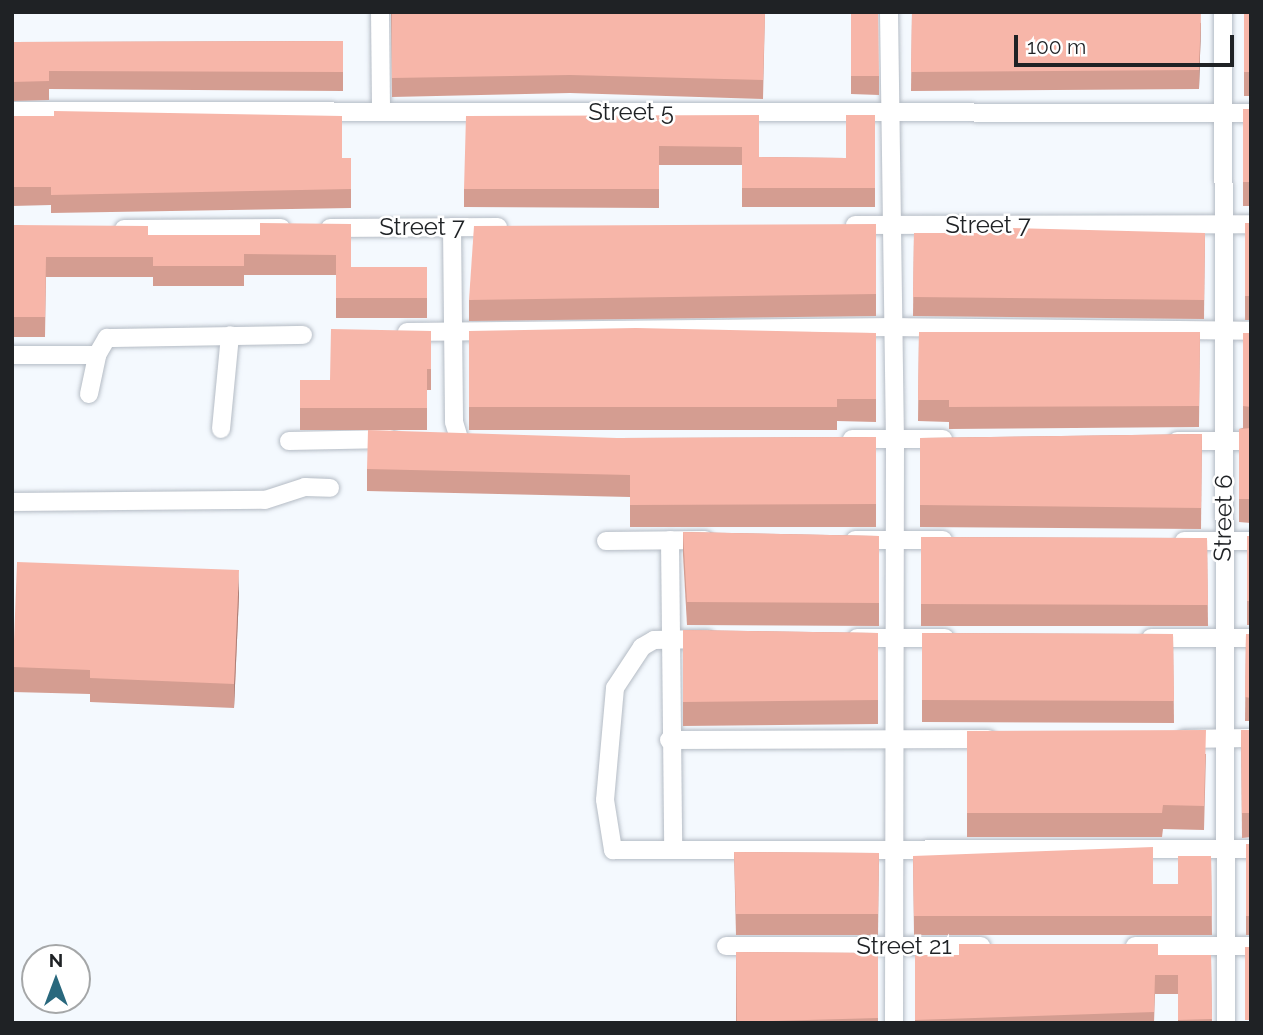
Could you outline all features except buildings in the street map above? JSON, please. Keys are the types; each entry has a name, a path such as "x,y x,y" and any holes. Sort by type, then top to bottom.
{"street":[{"path":"380,12 381,112"},
{"path":"889,12 895,439 892,946 894,1023"},
{"name":"Street 6","path":"1223,12 1223,738 1227,849 1226,1023"},
{"name":"Street 5","path":"12,111 1251,113"},
{"name":"Street 7","path":"837,225 1251,223"},
{"path":"452,227 454,422 459,438"},
{"name":"Street 7","path":"108,229 521,227"},
{"path":"388,332 894,327 1251,331"},
{"path":"221,429 230,335"},
{"path":"89,394 102,342 115,337 303,335"},
{"path":"12,355 97,355"},
{"path":"433,438 484,441"},
{"path":"289,441 407,439"},
{"path":"827,439 964,439"},
{"path":"1156,441 1251,441"},
{"path":"12,502 265,500 305,487 330,488"},
{"path":"670,540 669,740 673,848"},
{"path":"606,541 723,540"},
{"path":"842,540 963,540"},
{"path":"1168,541 1251,541"},
{"path":"842,638 963,638"},
{"path":"1127,638 1251,638"},
{"path":"723,639 670,639 642,647 615,688 605,800 613,850 1251,849"},
{"path":"1169,739 1251,738"},
{"path":"669,740 1004,739"},
{"name":"Street 21","path":"726,946 1004,946"},
{"path":"1115,946 1251,946"}]}
